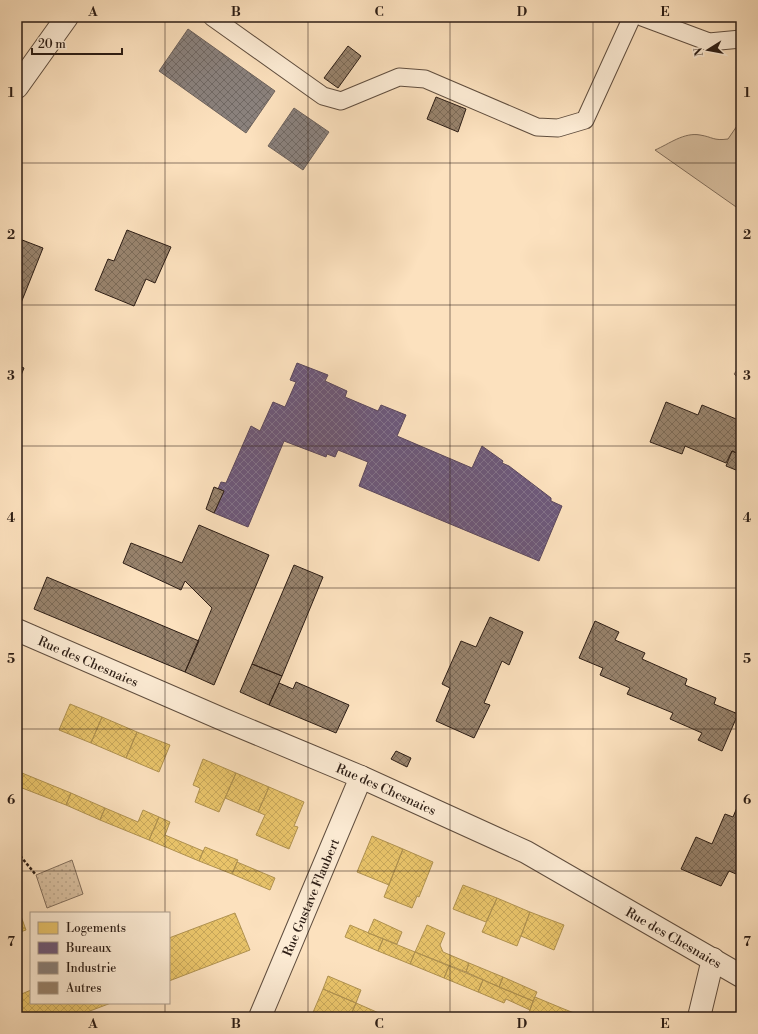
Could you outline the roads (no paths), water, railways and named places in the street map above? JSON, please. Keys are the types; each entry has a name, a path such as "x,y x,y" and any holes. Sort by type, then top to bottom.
{"street":[{"path":"17,87 67,17"},
{"name":"Rue des Chesnaies","path":"17,630 222,719 361,777 526,852 741,976"},
{"name":"Rue Gustave Flaubert","path":"260,1017 361,777"},
{"path":"699,1017 713,959"}],"lane":[{"path":"212,17 323,96 341,101 399,77 425,79 537,127 558,128 584,120 632,17"},
{"path":"642,17 709,42 741,39"}]}
